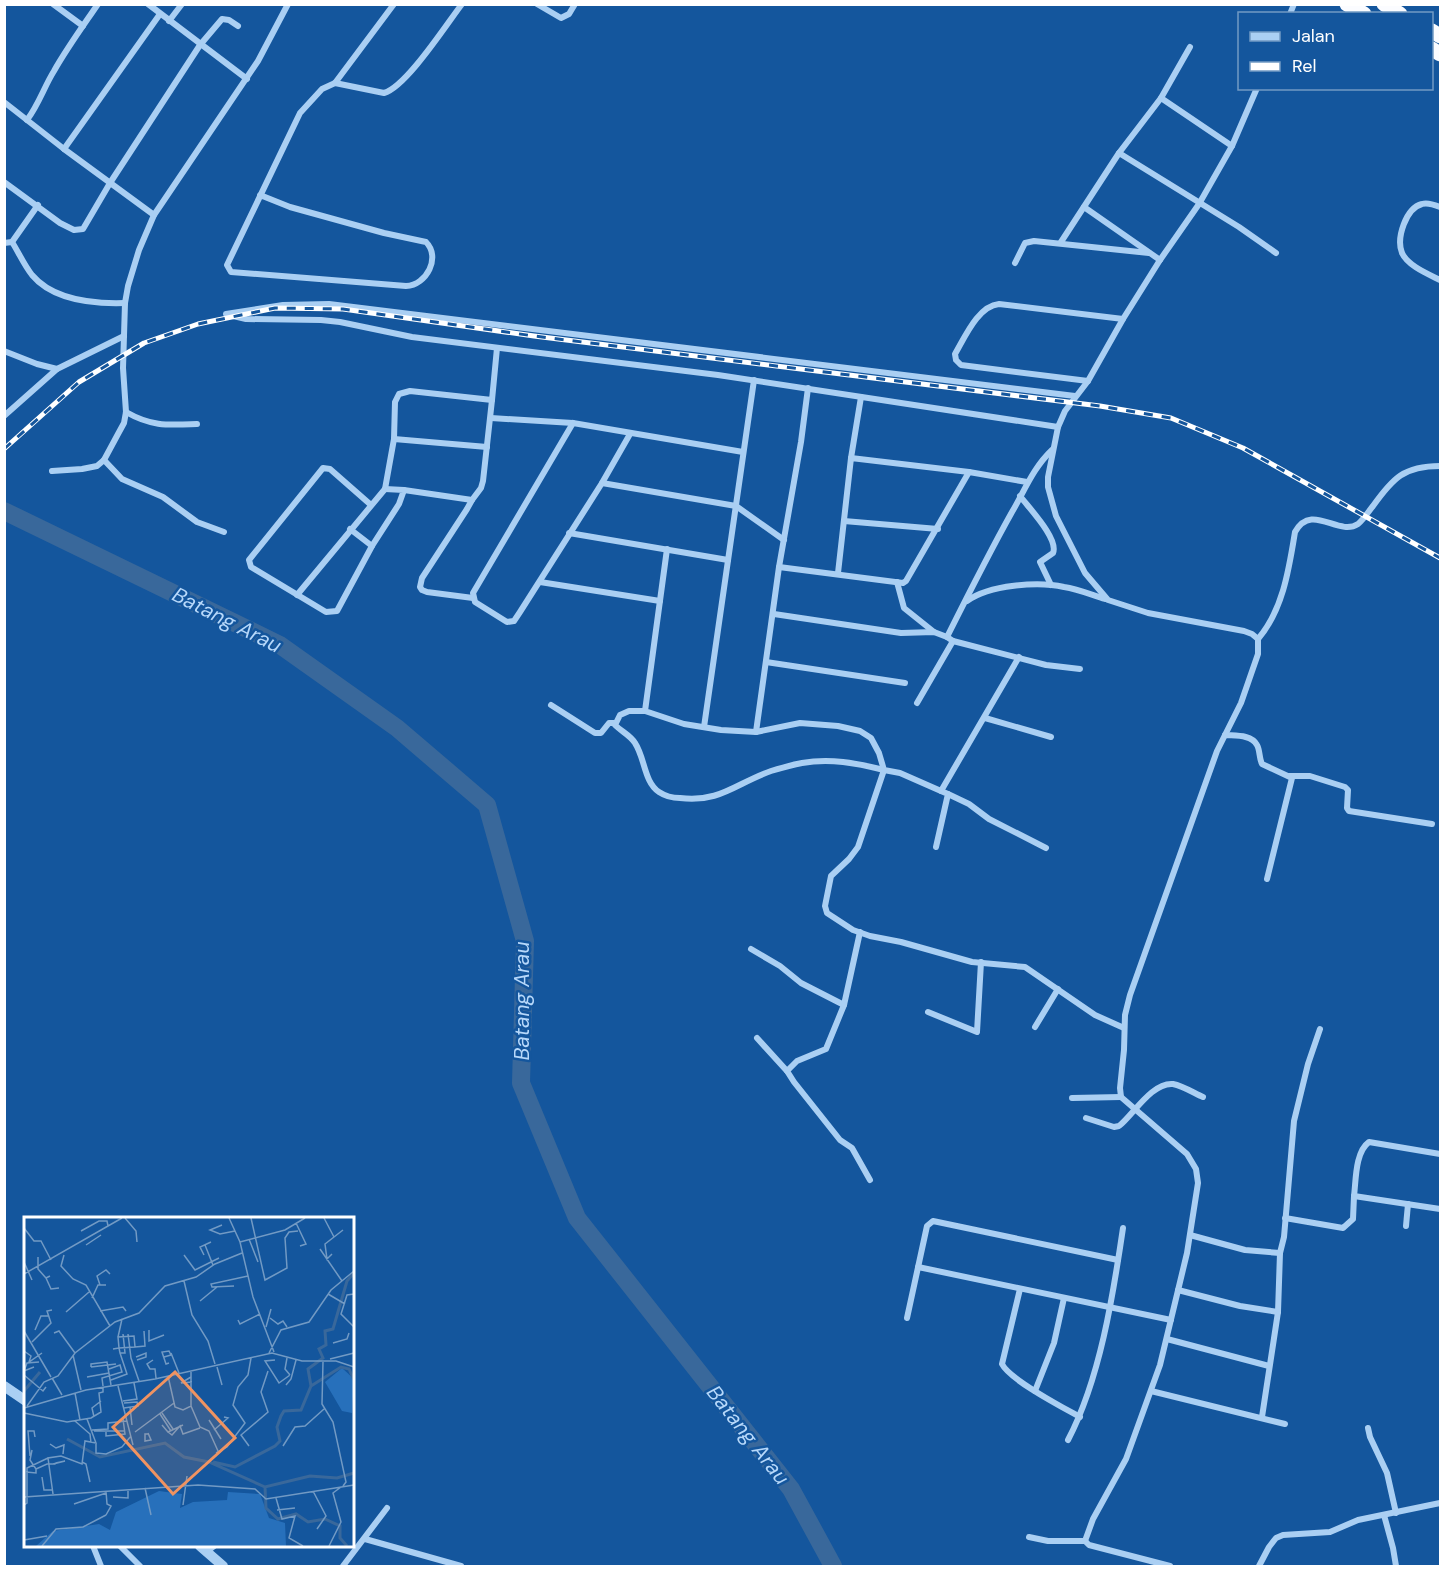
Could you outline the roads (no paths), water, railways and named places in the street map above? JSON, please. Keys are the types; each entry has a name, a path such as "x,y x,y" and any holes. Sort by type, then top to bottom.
{"highway":[{"path":"1347,4 1361,12"},
{"path":"1384,4 1397,12"}],"street":[{"path":"53,4 83,26"},
{"path":"27,120 38,105 55,69 99,4"},
{"path":"148,4 247,79"},
{"path":"169,21 182,4"},
{"path":"52,471 97,466 104,460 124,423 126,412 125,303 133,267 154,215 247,79 288,4"},
{"path":"335,84 394,4"},
{"path":"260,195 302,210 426,242 429,244 432,256 430,267 420,283 406,286 231,272 227,260 300,113 322,88 335,84 384,93 391,91 412,70 462,4"},
{"path":"537,4 561,18 568,14 575,4"},
{"path":"64,149 160,14"},
{"path":"4,182 38,205 60,224 78,231 87,224 110,183 200,45 222,19 230,20 238,26"},
{"path":"1060,242 1119,153 1161,98 1190,47"},
{"path":"1108,600 1085,573 1056,516 1048,487 1049,464 1058,427 1160,260 1199,204 1232,146 1256,90"},
{"path":"1161,98 1232,146"},
{"path":"4,102 154,215"},
{"path":"1119,153 1239,227 1276,253"},
{"path":"1440,207 1424,203 1416,207 1405,221 1401,248 1407,260 1440,280"},
{"path":"4,243 12,242 38,205"},
{"path":"1084,207 1160,260"},
{"path":"1014,263 1028,241 1060,242 1149,253"},
{"path":"12,242 31,274 53,292 94,302 125,303"},
{"path":"1058,427 754,380 412,337 340,322 246,319 226,314 283,305 329,304 1075,396"},
{"path":"1088,381 961,365 956,360 955,354 982,312 992,304 1123,319"},
{"path":"4,416 57,369 124,336"},
{"path":"497,348 488,447 481,488 422,578 420,586 422,590 473,598 475,602 507,622 512,622 540,582 630,434"},
{"path":"4,351 57,369"},
{"path":"704,727 754,380"},
{"path":"756,732 779,567 808,388"},
{"path":"297,595 385,489 394,439 396,397 404,391 492,400"},
{"path":"838,573 851,458 861,397"},
{"path":"126,412 139,420 159,425 197,424"},
{"path":"491,418 573,423 743,452"},
{"path":"473,598 477,584 573,423"},
{"path":"394,439 488,447"},
{"path":"917,703 950,639 964,603 996,538 1034,471 1053,449"},
{"path":"851,458 969,472 1027,482"},
{"path":"104,460 123,479 163,497 197,522 224,532"},
{"path":"1121,1097 1125,1015 1139,966 1179,860 1216,751 1240,703 1258,654 1258,639 1267,627 1282,593 1288,576 1295,532 1299,526 1312,520 1324,520 1345,528 1354,525 1366,515 1389,484 1402,474 1410,469 1440,466"},
{"path":"371,505 330,469 323,468 249,560 251,567 326,612 337,611 372,546 399,504 404,490"},
{"path":"779,567 897,582 906,581 969,472"},
{"path":"602,483 736,506 784,540"},
{"path":"385,489 472,500"},
{"path":"1020,496 1041,523 1054,545 1053,553 1040,562 1051,585"},
{"path":"844,521 938,529"},
{"path":"350,530 372,546"},
{"path":"569,532 728,560"},
{"path":"645,711 667,549"},
{"path":"540,582 660,601"},
{"path":"897,582 904,608 934,632 950,639 1046,665 1080,669"},
{"path":"964,603 982,592 1022,586 1051,585 1065,587 1148,613 1244,631 1258,639"},
{"path":"774,614 901,633 934,632"},
{"path":"936,847 944,793 1019,657"},
{"path":"766,662 905,683"},
{"path":"551,705 595,733 600,733 609,723 615,723"},
{"path":"615,723 624,713 645,711 684,723 721,730 756,732 800,723 838,726 860,731 874,740 884,770 863,836 849,859 831,876 825,906 827,914 860,932 960,960 1025,967 1095,1015 1124,1028"},
{"path":"985,718 1051,737"},
{"path":"615,723 617,728 637,746 650,783 661,794 674,798 692,800 711,798 770,771 805,763 840,761 900,773 969,804 989,819 1046,848"},
{"path":"1225,735 1244,737 1253,741 1257,746 1260,761 1264,765 1289,776 1310,776 1345,787 1348,790 1348,811 1432,824"},
{"path":"1267,879 1292,781 1289,776"},
{"path":"787,1071 797,1061 826,1049 844,1005 860,932"},
{"path":"751,949 780,966 801,983 844,1005"},
{"path":"928,1012 977,1032 981,962"},
{"path":"1035,1027 1058,989"},
{"path":"1262,1417 1278,1311 1280,1253 1294,1121 1308,1064 1320,1029"},
{"path":"757,1038 787,1071 840,1140 852,1148 870,1180"},
{"path":"1086,1118 1114,1127 1119,1126 1159,1088 1172,1084 1203,1097"},
{"path":"1072,1098 1121,1097 1193,1161 1198,1183 1190,1235 1167,1339 1151,1391 1125,1459 1093,1519 1085,1541"},
{"path":"1285,1218 1342,1228 1353,1219 1360,1156 1363,1148 1369,1142 1440,1154"},
{"path":"1354,1196 1440,1209"},
{"path":"1406,1226 1408,1204"},
{"path":"907,1318 927,1226 933,1221 1118,1260"},
{"path":"1068,1440 1080,1417 1104,1336 1123,1228"},
{"path":"1190,1235 1245,1250 1280,1253"},
{"path":"918,1267 1171,1320"},
{"path":"1020,1288 1002,1364 1010,1374 1035,1391 1080,1417"},
{"path":"1178,1290 1240,1306 1278,1311"},
{"path":"1035,1391 1054,1343 1064,1298"},
{"path":"1167,1339 1269,1366"},
{"path":"4,1386 24,1400"},
{"path":"1151,1391 1285,1424"},
{"path":"1368,1428 1387,1473 1396,1513"},
{"path":"1259,1566 1269,1546 1283,1534 1330,1532 1358,1520 1440,1503"},
{"path":"343,1566 387,1508"},
{"path":"1384,1515 1396,1566"},
{"path":"1029,1537 1048,1541 1085,1541 1089,1545 1170,1566"},
{"path":"365,1539 461,1566"},
{"path":"94,1547 101,1566"},
{"path":"122,1547 140,1566"},
{"path":"207,1548 223,1566"}],"waterway":[{"name":"Batang Arau","path":"4,511 280,645 397,728 487,805 525,941 521,1083 577,1218 791,1489 833,1566"}],"railway":[{"path":"4,449 79,382 144,343 198,324 275,308 343,309 534,336 1100,406 1171,418 1243,448 1440,558"}]}
